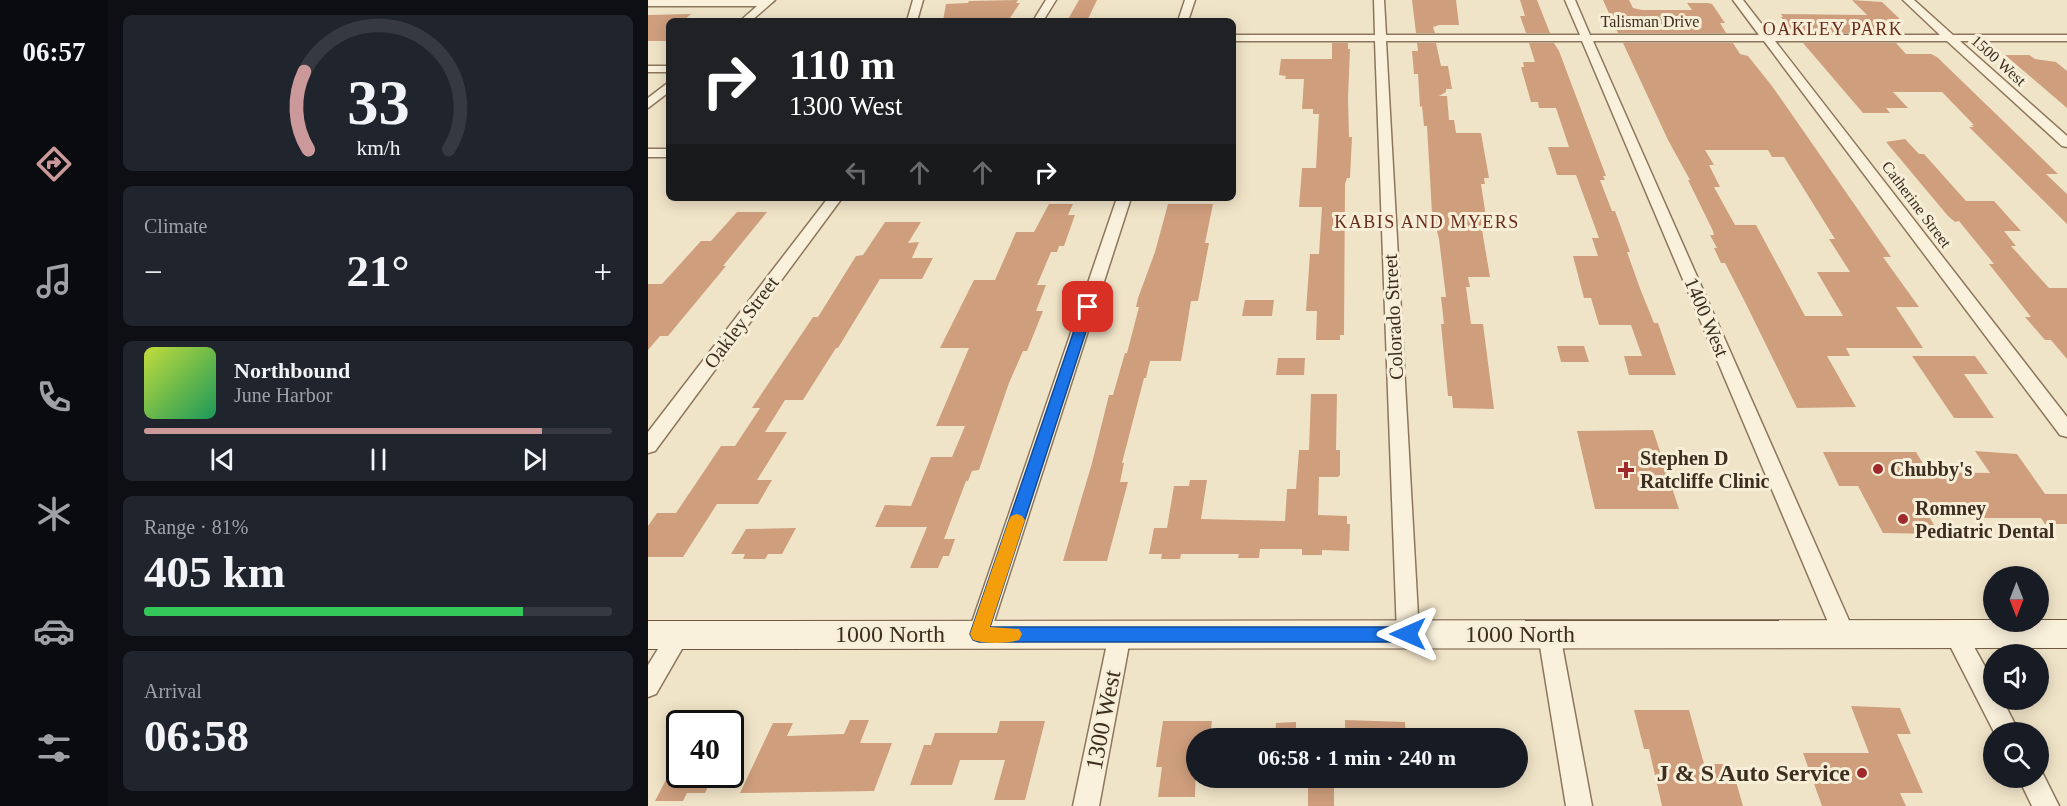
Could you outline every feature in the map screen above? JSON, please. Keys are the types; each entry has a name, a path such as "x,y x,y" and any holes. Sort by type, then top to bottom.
{"street":[{"path":"913,18 918,0"},
{"path":"1040,18 1051,0"},
{"path":"1184,18 1190,0"},
{"name":"Colorado Street","path":"1379,0 1408,634"},
{"name":"1400 West","path":"1570,0 1844,634"},
{"name":"Catherine Street","path":"1738,0 2067,430"},
{"name":"1500 West","path":"1908,0 2067,143"},
{"path":"648,3 768,1"},
{"path":"748,18 768,1"},
{"name":"Talisman Drive","path":"1236,38 2067,38"},
{"path":"648,69 666,69"},
{"path":"648,104 666,89"},
{"path":"648,153 666,153"},
{"name":"Oakley Street","path":"648,446 833,201"},
{"path":"979,634 1123,201"},
{"name":"1300 West","path":"1086,806 1120,634"},
{"path":"1549,634 1579,806"},
{"path":"1955,634 2002,722"},
{"name":"1000 North","path":"663,635 2067,634"},
{"path":"648,686 663,635"},
{"path":"2037,788 2046,806"}],"building":[{"path":"1018,0 1016,3 1020,3 1010,18 944,18 946,4 968,3 969,1"},
{"path":"1079,0 1097,0 1088,18 1069,18"},
{"path":"1412,0 1456,0 1459,25 1439,25 1433,27 1435,33 1416,33"},
{"path":"1520,0 1537,0 1550,33 1526,33 1520,16 1525,16"},
{"path":"1603,0 1629,0 1633,8 1642,10 1692,10 1687,3 1712,4 1725,23 1720,23 1726,33 1618,33"},
{"path":"1852,0 1882,2 1904,23 1876,23 1886,33 1794,33 1781,17 1783,17 1781,14 1867,15"},
{"path":"691,14 686,18 666,18 666,41 648,41 648,15"},
{"path":"1332,43 1348,43 1348,49 1350,49 1348,99 1349,137 1352,137 1350,178 1347,178 1345,184 1344,335 1340,335 1340,340 1316,340 1317,311 1306,311 1310,254 1319,254 1322,207 1299,207 1302,168 1316,168 1319,114 1313,114 1313,109 1302,109 1304,79 1285,79 1286,76 1279,75 1281,59 1332,59"},
{"path":"1417,43 1436,43 1441,66 1448,66 1452,89 1446,89 1446,92 1439,96 1447,96 1449,120 1454,120 1456,133 1481,133 1489,178 1484,178 1485,184 1481,184 1488,230 1482,230 1490,277 1468,277 1470,287 1466,287 1471,324 1483,324 1494,409 1453,408 1452,396 1448,396 1441,324 1444,324 1441,297 1446,297 1439,239 1437,231 1433,231 1427,126 1424,126 1422,106 1420,107 1418,74 1414,74 1412,51 1418,51"},
{"path":"1529,43 1554,43 1559,51 1606,176 1603,176 1605,180 1600,180 1612,211 1615,211 1641,291 1654,323 1658,323 1676,375 1629,375 1624,356 1642,356 1631,325 1599,325 1591,298 1584,298 1573,256 1598,256 1592,238 1599,238 1576,175 1557,175 1548,147 1569,147 1556,108 1539,108 1538,102 1531,102 1521,67 1524,67 1523,62 1535,62"},
{"path":"1623,43 1733,43 1740,54 1748,56 1772,86 1891,257 1883,257 1919,307 1896,307 1923,348 1846,348 1850,356 1827,356 1856,407 1797,408 1725,263 1721,263 1710,235 1714,235 1713,231 1688,180 1690,180 1668,140","holes":["1705,150 1768,150 1772,157 1784,157 1835,239 1829,239 1850,272 1817,272 1843,316 1805,316 1756,225 1735,225 1714,187 1720,187 1709,165 1714,165"]},
{"path":"1803,43 1896,43 1906,54 1931,54 1937,57 2058,174 2046,174 2067,194 2067,224 1969,127 1974,127 1971,125 1974,125 1942,92 1893,92 1908,108 1886,108 1890,113 1863,113"},
{"path":"2005,55 2029,55 2035,59 2056,62 2067,71 2067,108"},
{"path":"1905,139 1919,154 1924,154 1966,201 1994,201 2021,231 2004,231 2016,246 2011,246 2049,288 2067,288 2067,359 2051,340 2045,340 2025,317 2031,317 1989,264 1994,264 1959,221 1955,222 1948,216 1886,142"},
{"path":"1049,204 1073,204 1068,215 1075,215 1064,246 1059,246 1057,252 1051,252 1037,285 1046,285 1036,311 1043,311 1027,351 1023,351 1009,383 979,470 972,471 966,481 944,539 955,539 949,556 943,556 938,568 910,568 927,527 875,527 885,505 911,506 931,457 952,457 965,426 936,426 969,348 940,348 974,280 995,280 1016,232 1034,232"},
{"path":"1168,204 1213,204 1205,243 1209,243 1198,301 1191,301 1181,361 1150,361 1122,463 1124,463 1120,482 1128,482 1107,561 1063,561 1109,395 1113,395 1125,353 1127,353 1139,307 1136,307 1138,298 1155,252"},
{"path":"737,212 767,212 668,336 660,336 648,350 648,284 662,284 701,241 711,241"},
{"path":"885,222 921,222 908,243 919,242 912,258 933,258 922,279 880,279 803,400 785,400 765,432 787,432 757,480 772,480 758,504 717,504 683,557 648,557 648,526 657,513 676,513 721,446 735,446 760,408 752,408 813,317 818,317 856,256 863,255"},
{"path":"1245,300 1274,300 1272,316 1242,316"},
{"path":"1557,346 1584,346 1589,362 1561,362"},
{"path":"1912,356 1975,356 1988,374 1964,374 1994,418 1954,418"},
{"path":"1278,358 1305,358 1304,375 1276,375"},
{"path":"1311,394 1337,394 1336,450 1340,450 1340,475 1338,477 1319,477 1318,515 1347,516 1347,524 1350,524 1349,551 1322,550 1322,555 1302,555 1302,549 1260,549 1259,558 1238,558 1239,554 1181,554 1180,559 1161,559 1162,554 1149,554 1154,528 1167,528 1174,486 1189,486 1190,480 1207,480 1201,519 1285,521 1287,489 1296,489 1299,450 1309,450"},
{"name":"Stephen D Ratcliffe Clinic","path":"1653,430 1679,509 1595,509 1577,431"},
{"path":"1975,451 2017,454 2045,494 2067,494 2067,524 2045,524 2041,518 1930,518 1939,534 1883,533 1858,486 1839,486 1823,452 1916,452 1928,472 1990,473"},
{"path":"796,528 782,554 768,554 765,559 743,559 745,554 731,554 746,529"},
{"name":"J & S Auto Service","path":"1851,706 1900,708 1911,734 1897,734 1923,793 1900,793 1906,806 1822,806 1803,753 1869,753"},
{"path":"1634,710 1689,710 1704,764 1731,764 1743,806 1662,806 1649,749 1644,749"},
{"path":"850,720 869,720 860,743 892,743 874,791 740,793 773,723 793,723 787,736 844,734"},
{"path":"1345,720 1405,722 1405,728 1345,728"},
{"path":"1000,721 1045,721 1025,800 994,800 1005,760 960,760 952,785 910,785 924,745 931,745 935,733 997,733"},
{"path":"1163,721 1212,721 1211,728 1186,728 1186,788 1195,788 1195,797 1158,797 1162,767 1156,767"},
{"path":"1296,722 1296,728 1276,728 1276,723"},
{"path":"666,780 666,788 707,788 705,793 687,793 683,801 655,801"},
{"path":"1308,788 1334,788 1334,806 1308,806"}],"slow traffic":[{"path":"1013,634 979,634 1017,520"}],"place":[{"name":"Chubby's","path":"1878,469"},
{"name":"Stephen D Ratcliffe Clinic","path":"1626,470"},
{"name":"Romney Pediatric Dental","path":"1903,519"},
{"name":"J & S Auto Service","path":"1862,773"}],"district":[{"name":"OAKLEY PARK","path":"1833,29"},
{"name":"KABIS AND MYERS","path":"1427,222"}],"route":[{"path":"1088,307 979,634 1408,634"}]}
